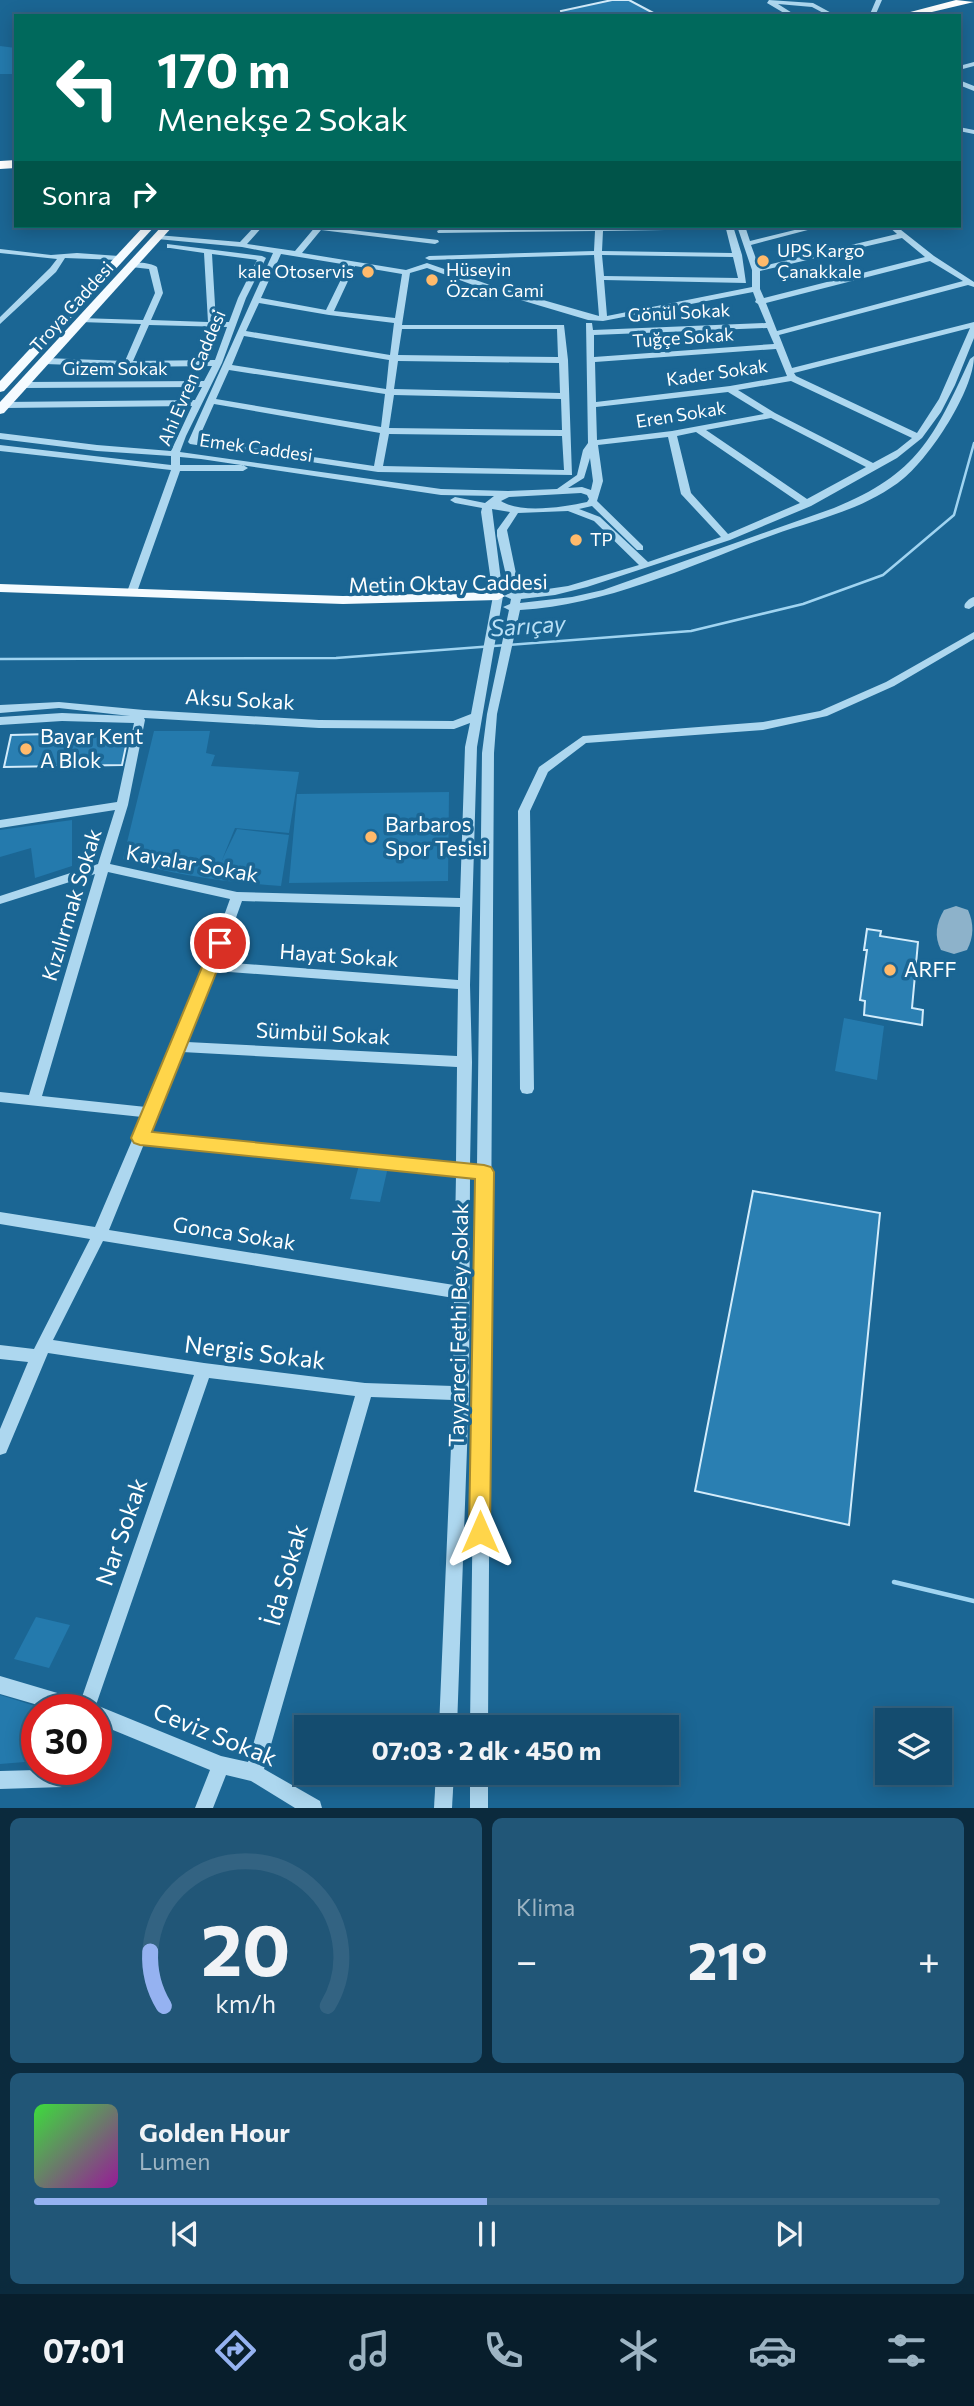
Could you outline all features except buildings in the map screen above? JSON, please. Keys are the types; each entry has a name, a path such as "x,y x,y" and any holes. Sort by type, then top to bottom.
{"highway":[{"path":"909,14 970,0"},
{"path":"935,14 974,5"}],"main road":[{"name":"Troya Caddesi","path":"0,388 119,258 153,232"},
{"name":"Troya Caddesi","path":"2,407 80,320 134,265 153,232"},
{"name":"Metin Oktay Caddesi","path":"0,588 497,604"},
{"name":"Metin Oktay Caddesi","path":"0,597 366,608 497,604"}],"street":[{"path":"766,1 790,14"},
{"path":"766,1 813,5 830,14"},
{"path":"242,245 257,228"},
{"path":"297,254 318,228"},
{"path":"332,228 435,242"},
{"path":"384,237 390,228"},
{"path":"428,262 440,229 521,228"},
{"path":"602,228 598,253 603,319"},
{"path":"601,278 743,281 730,228"},
{"path":"742,228 756,270 756,289 760,302 790,375 974,326"},
{"path":"746,244 811,228"},
{"path":"894,228 931,258 972,283"},
{"path":"153,232 406,272 428,262 598,253 738,255"},
{"path":"756,270 903,235"},
{"path":"170,246 208,251 212,324"},
{"path":"0,251 62,257 77,255 119,258"},
{"name":"Ahi Evren Caddesi","path":"132,592 176,468 175,453 196,403 218,363 262,258 208,251"},
{"path":"256,300 397,324 561,327 569,473 378,470 193,442 228,367 256,300 278,251"},
{"path":"0,321 53,270 62,257"},
{"path":"760,302 931,258"},
{"path":"428,262 487,287 591,318 603,319 756,289"},
{"path":"128,364 159,293 153,267 134,265"},
{"path":"329,313 352,265"},
{"path":"378,470 386,431 397,324 406,272"},
{"path":"774,334 972,283"},
{"path":"565,508 581,506 594,499 598,481 593,443 589,333 591,318"},
{"path":"80,320 232,325"},
{"name":"Gönül Sokak","path":"589,333 771,324"},
{"path":"918,437 938,409 974,326"},
{"path":"242,333 395,358 564,360"},
{"name":"Tuğçe Sokak","path":"590,360 779,346"},
{"name":"Metin Oktay Caddesi","path":"497,604 557,603 608,590 701,559 869,496 903,474 939,430 974,359"},
{"path":"46,361 218,363"},
{"path":"228,367 389,392 565,396"},
{"name":"Kader Sokak","path":"592,405 730,389 790,375 918,437"},
{"name":"Gizem Sokak","path":"24,385 206,384"},
{"path":"730,389 881,476 888,485"},
{"path":"210,401 386,431 566,433"},
{"path":"2,407 196,403"},
{"name":"Eren Sokak","path":"593,443 699,430 772,415"},
{"path":"699,430 808,504"},
{"path":"672,434 686,494 727,538"},
{"name":"Emek Caddesi","path":"1,435 97,448 175,453 441,492 503,496 582,490 594,499"},
{"name":"Metin Oktay Caddesi","path":"515,604 651,565 727,538 808,504 918,437"},
{"path":"554,491 581,476 588,450 593,443"},
{"name":"Emek Caddesi","path":"3,450 176,468 254,468 402,490 510,510 565,508"},
{"path":"846,483 855,493 869,496"},
{"path":"488,507 503,496"},
{"path":"503,496 497,505 510,510 502,536 515,604"},
{"path":"594,499 651,565"},
{"name":"Tayyareci Fethi Bey Sokak","path":"448,1715 461,1393 464,985 471,760 476,716 497,604 486,512 488,507"},
{"path":"565,508 597,519 651,565"},
{"name":"Tayyareci Fethi Bey Sokak","path":"479,1715 488,753 492,714 515,604"},
{"path":"527,1089 524,811 543,770 583,740 763,726 823,714 890,684 974,635"},
{"name":"Aksu Sokak","path":"0,709 59,705 144,714 318,724 454,725 476,716"},
{"name":"Kızılırmak Sokak","path":"0,721 62,717 140,720 122,805 34,1099"},
{"path":"0,824 122,805"},
{"name":"Kayalar Sokak","path":"0,900 103,867 237,896 467,903"},
{"path":"0,1448 41,1351 100,1233 212,966 237,896"},
{"name":"Hayat Sokak","path":"212,966 464,985"},
{"name":"Sümbül Sokak","path":"179,1047 465,1062"},
{"path":"0,1097 151,1113"},
{"path":"140,1138 484,1172"},
{"name":"Gonca Sokak","path":"0,1218 461,1293"},
{"name":"Nergis Sokak","path":"0,1352 41,1351 365,1391 461,1393"},
{"name":"Nar Sokak","path":"92,1694 204,1370"},
{"name":"İda Sokak","path":"254,1773 365,1391"},
{"path":"0,1685 31,1694"},
{"name":"Ceviz Sokak","path":"112,1721 221,1765 254,1773 313,1808"},
{"path":"204,1808 221,1765"},
{"path":"0,1780 21,1779"},
{"path":"443,1808 444,1785"},
{"path":"479,1785 479,1808"}],"shaded area":[{"path":"0,46 14,48 14,74 0,74"},
{"path":"154,731 210,731 206,753 215,755 211,766 299,772 289,833 235,828 222,860 237,829 289,835 281,886 201,877 123,859"},
{"name":"Barbaros Spor Tesisi","path":"449,792 448,881 289,883 297,794"},
{"path":"72,820 72,866 35,878 31,848 0,857 0,830"},
{"path":"844,1018 884,1026 877,1080 835,1071"},
{"path":"359,1165 388,1167 380,1202 350,1199"},
{"path":"36,1617 70,1625 49,1668 14,1659"},
{"path":"0,1695 21,1702 21,1762 0,1764"}],"waterway":[{"name":"Sarıçay","path":"0,659 336,658 691,631 803,604 883,575 954,515 974,443"},
{"path":"894,1582 974,1601"}],"taxiway":[{"path":"954,941 956,919"}],"place":[{"name":"UPS Kargo Çanakkale","path":"763,261"},
{"name":"kale Otoservis","path":"368,272"},
{"name":"Hüseyin Özcan Cami","path":"432,280"},
{"name":"TP","path":"576,540"},
{"name":"Bayar Kent A Blok","path":"26,749"},
{"name":"Barbaros Spor Tesisi","path":"371,837"},
{"name":"ARFF","path":"890,970"}],"route":[{"path":"220,943 140,1138 484,1172 480,1532"}]}
